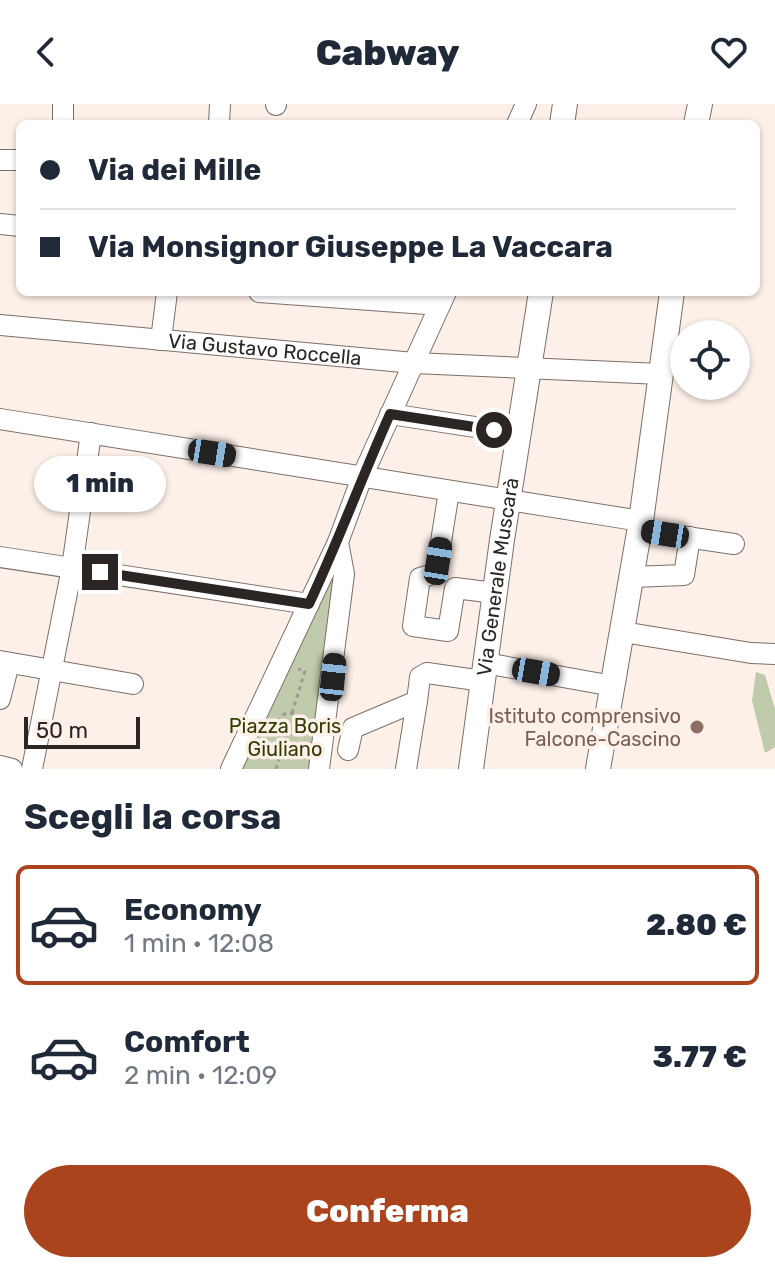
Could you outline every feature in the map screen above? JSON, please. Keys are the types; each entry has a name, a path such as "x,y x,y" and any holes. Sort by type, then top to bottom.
{"main road":[{"name":"Via Generale Muscarà","path":"471,769 540,296"},
{"path":"598,769 632,577 672,296"}],"street":[{"path":"161,340 166,296"},
{"path":"231,769 338,542 362,477 443,298 382,296"},
{"name":"Via Gustavo Roccella","path":"0,325 414,363 661,374"},
{"path":"390,414 520,434"},
{"path":"0,419 508,501 734,544"},
{"path":"32,769 72,568 91,433"},
{"path":"449,491 436,573 420,578 413,626 448,631 455,588 495,593"},
{"path":"632,577 684,575 690,537"},
{"path":"319,769 344,574 338,542"},
{"path":"0,557 309,604"},
{"path":"623,632 774,659"},
{"path":"0,699 5,662 54,665 133,684"},
{"path":"406,769 420,677 427,673 484,672 613,686"},
{"path":"348,750 353,728 417,701"},
{"path":"0,766 12,769"}],"path":[{"path":"281,663 305,671 292,713"},
{"path":"292,713 298,718 299,726 295,732 287,733 280,728 279,721 284,714 292,713"},
{"path":"276,769 287,733"}],"green space":[{"name":"Piazza Boris Giuliano","path":"332,574 332,597 309,769 239,769"},
{"path":"756,672 765,675 775,709 775,747 765,753 752,701"}],"place":[{"name":"Istituto comprensivo Falcone-Cascino","path":"697,727"}],"route":[{"path":"100,572 309,604 390,414 494,430"}]}
